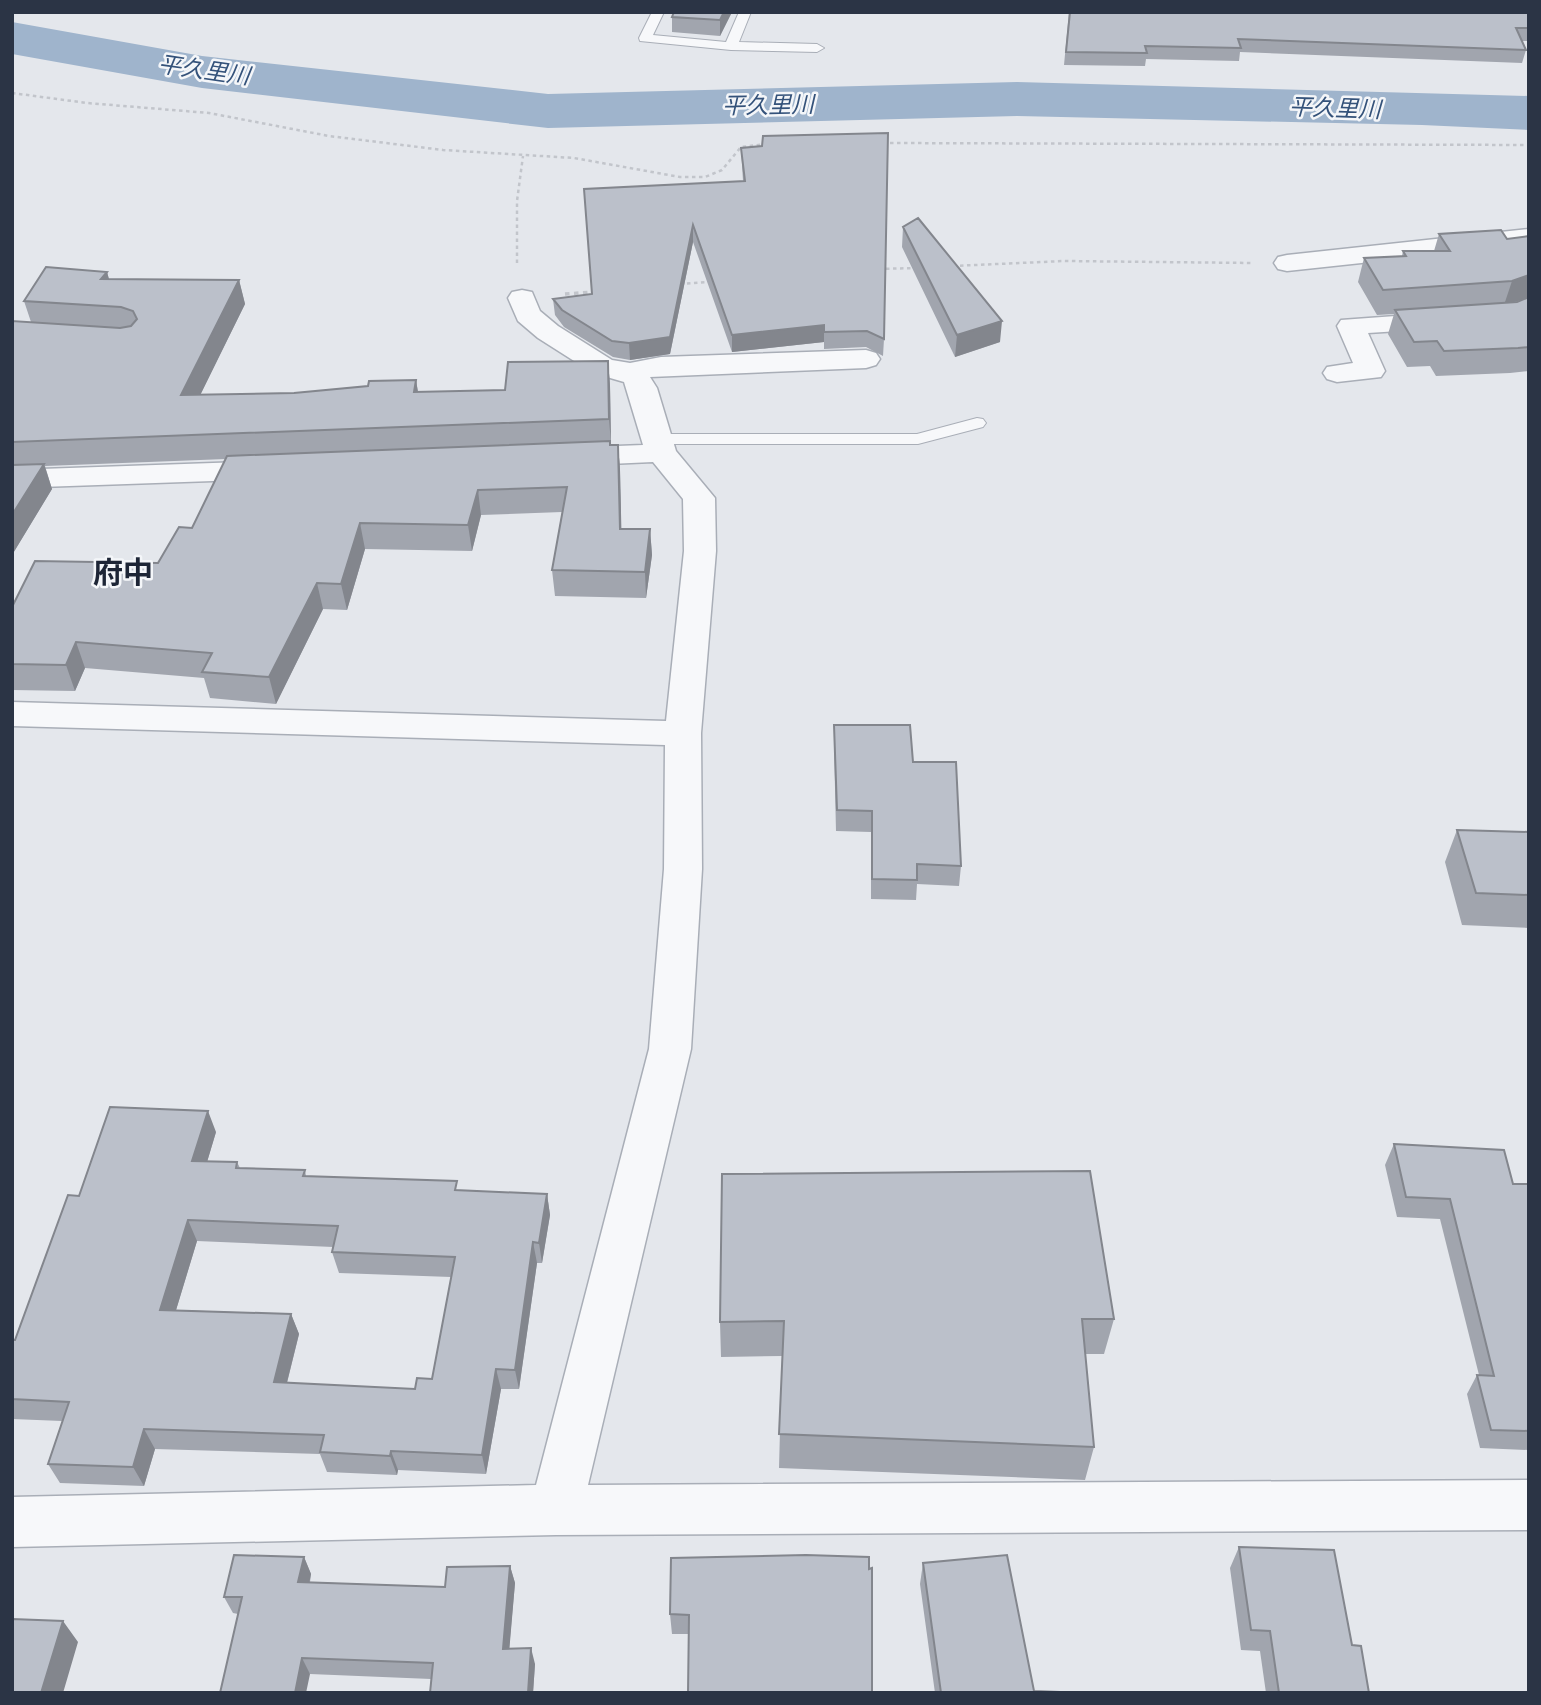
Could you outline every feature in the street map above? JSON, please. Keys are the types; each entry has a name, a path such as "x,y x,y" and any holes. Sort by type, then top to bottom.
{"street":[{"path":"1287,263 1529,237"},
{"path":"522,298 528,315 548,332 603,367 630,372 661,366 866,359"},
{"path":"1337,373 1371,371 1351,326 1510,316 1529,308"},
{"path":"556,1510 670,1049 683,869 682,733 700,551 699,498 659,446 642,388 630,372"},
{"path":"536,458 659,446"},
{"path":"12,479 300,469"},
{"path":"12,715 416,728 682,733"},
{"path":"12,1522 556,1510 1529,1505"}],"lane":[{"path":"659,12 645,38 731,46 817,48"},
{"path":"731,46 746,12"},
{"path":"659,446 918,439 977,423"}],"path":[{"path":"12,93 87,103 209,113 329,136 443,150 523,156 554,155 680,177 705,177 722,170 741,147 768,144"},
{"path":"873,143 1529,145"},
{"path":"523,156 517,213 517,272 522,298 605,291"},
{"path":"945,266 1064,261 1287,263"},
{"path":"879,269 918,268"},
{"path":"674,285 715,281"}],"building":[{"path":"674,12 724,12 720,20 672,17"},
{"path":"1070,12 1529,12 1529,28 1516,28 1526,50 1238,39 1241,48 1145,46 1147,53 1066,52"},
{"path":"888,133 884,339 867,331 824,332 824,325 732,335 693,225 670,337 629,343 612,341 562,310 553,299 592,294 584,189 745,181 741,148 762,146 763,136"},
{"path":"918,218 1002,321 957,335 903,227"},
{"path":"1501,230 1507,239 1529,236 1529,275 1512,281 1383,290 1364,258 1406,256 1403,251 1450,251 1439,234"},
{"path":"46,267 107,272 101,279 239,280 181,395 294,393 368,386 369,381 416,380 414,392 505,390 508,362 608,361 609,419 12,442 12,321 120,328 131,326 137,319 133,311 121,307 24,301"},
{"path":"1529,297 1529,347 1444,351 1437,341 1414,342 1395,310 1517,302"},
{"path":"610,441 610,445 618,445 620,529 650,529 645,572 552,570 567,487 478,490 468,525 360,523 341,584 317,583 269,677 202,672 212,653 76,642 66,665 12,664 12,607 35,561 158,563 179,527 192,528 227,456"},
{"path":"44,464 12,515 12,465"},
{"path":"834,725 910,725 913,762 956,762 961,866 917,864 917,880 872,879 872,811 837,810"},
{"path":"1457,830 1529,832 1529,895 1476,893"},
{"path":"110,1107 208,1111 192,1161 237,1162 236,1168 305,1170 303,1176 457,1181 455,1190 547,1194 539,1243 533,1242 515,1370 496,1369 482,1455 391,1451 390,1456 320,1452 324,1435 144,1429 133,1467 48,1464 69,1402 12,1399 12,1340 15,1340 68,1195 79,1196","holes":["188,1220 338,1226 332,1252 455,1257 432,1379 417,1378 415,1389 274,1382 291,1314 160,1310"]},
{"path":"1394,1144 1504,1150 1513,1184 1529,1184 1529,1431 1491,1430 1477,1375 1494,1376 1450,1199 1406,1197"},
{"path":"1090,1171 1114,1319 1082,1319 1094,1447 779,1434 784,1321 720,1322 722,1174"},
{"path":"1239,1547 1334,1550 1352,1645 1361,1646 1369,1693 1279,1693 1270,1631 1251,1630"},
{"path":"234,1555 304,1557 298,1582 445,1587 447,1567 510,1566 503,1649 531,1648 528,1693 430,1693 433,1663 302,1658 295,1693 220,1693 242,1597 224,1597"},
{"path":"806,1555 869,1557 869,1569 872,1568 872,1693 688,1693 689,1615 670,1614 671,1558"},
{"path":"1007,1555 1034,1691 1087,1693 941,1693 923,1563"},
{"path":"12,1619 63,1621 41,1693 12,1693"}],"waterway":[{"name":"平久里川","path":"12,38 202,72 548,111 1017,99 1529,113"}],"district":[{"name":"府中","path":"123,573"}]}
